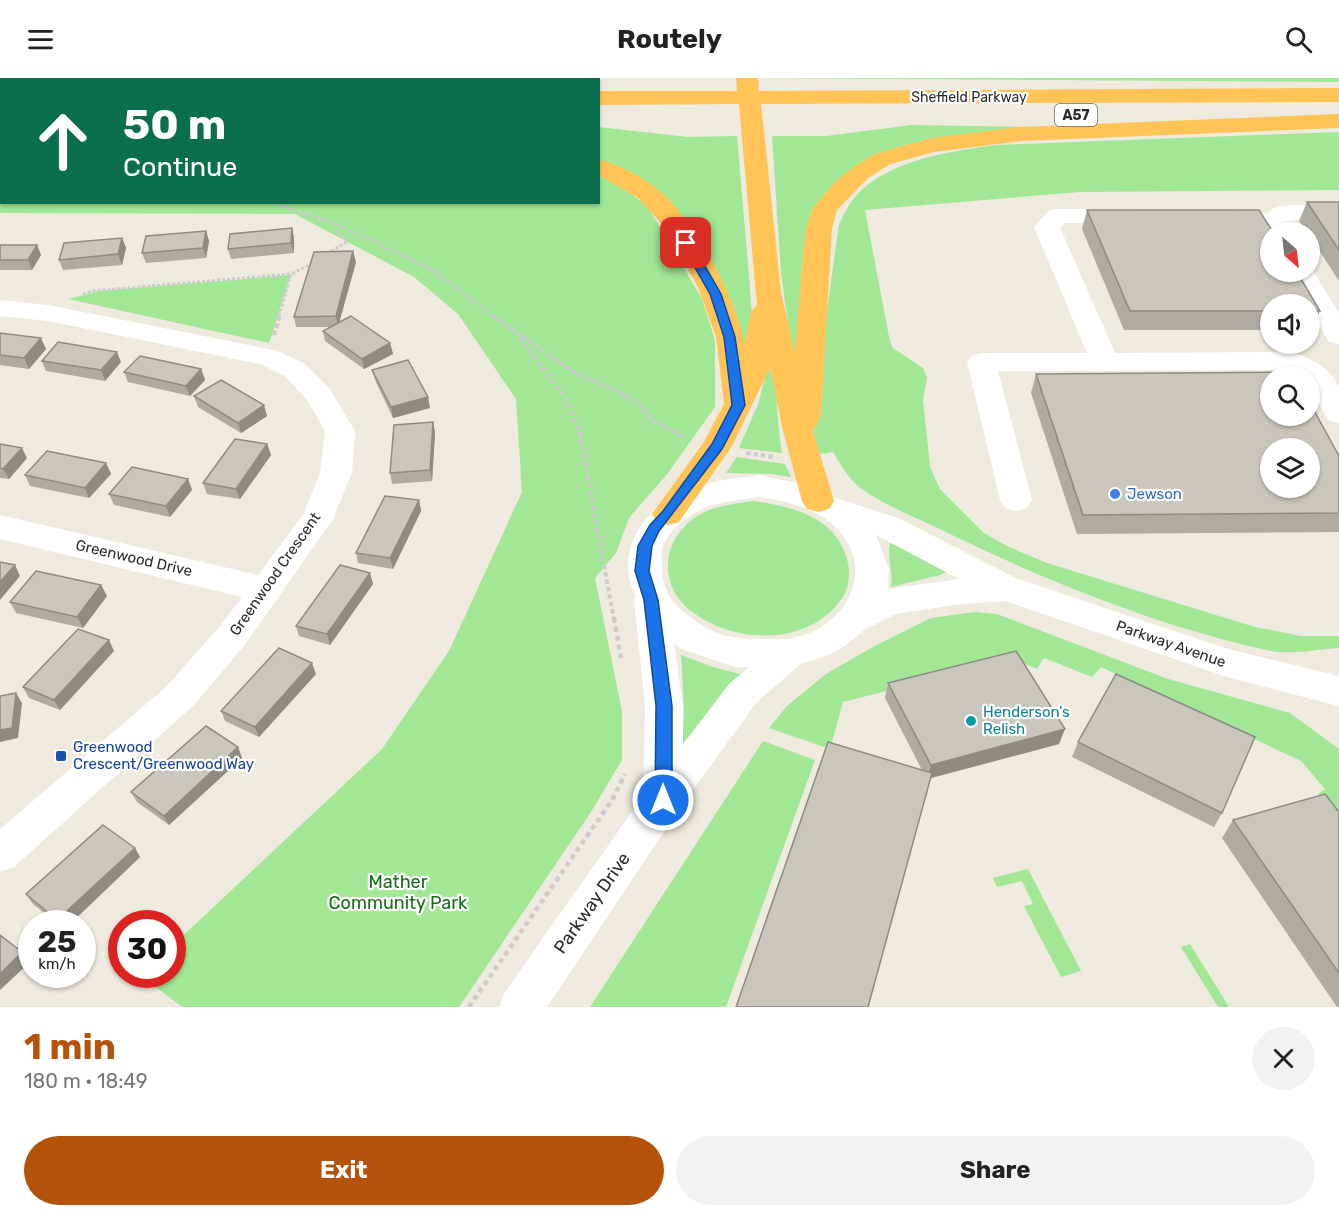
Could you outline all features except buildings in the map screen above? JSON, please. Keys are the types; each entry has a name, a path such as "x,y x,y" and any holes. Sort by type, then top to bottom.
{"highway":[{"path":"747,78 768,292 802,443 824,504"},
{"path":"600,80 688,99 812,99"},
{"name":"Sheffield Parkway","path":"600,98 1339,96"},
{"name":"Sheffield Parkway","path":"600,116 688,99"},
{"name":"Sheffield Parkway","path":"812,99 1339,114"},
{"path":"802,443 806,416 819,228 825,208 840,190 860,173 882,159 932,145 1021,134 1339,121"},
{"path":"600,167 627,179 659,204 686,243 715,294 730,337 739,405"},
{"path":"668,514 717,446 755,372 768,292"}],"street":[{"path":"1278,222 1280,214 1311,213"},
{"path":"1104,362 1047,226 1057,216 1151,216"},
{"path":"1198,216 1245,217 1260,222"},
{"path":"1307,282 1339,336"},
{"name":"Greenwood Crescent","path":"0,308 48,313 268,357 294,370 320,395 340,431 336,473 317,519 232,636 179,697 0,854"},
{"path":"1320,378 1339,359"},
{"path":"1016,500 981,362 1291,361 1299,366"},
{"path":"1320,381 1338,408"},
{"path":"651,600 670,623 690,637 711,646 743,654 790,653 824,642 855,620 869,597 873,575 865,543 850,523 824,504 787,489 759,486 732,487 696,496 668,514 654,528 645,546 642,571 651,600 664,706 663,800"},
{"name":"Parkway Avenue","path":"824,504 886,526 1006,588 1227,663 1339,691"},
{"name":"Greenwood Drive","path":"0,527 267,590"},
{"name":"Parkway Avenue","path":"855,620 889,602 953,592 1006,588"},
{"name":"Parkway Drive","path":"521,1007 663,800 743,693 790,653"}],"path":[{"path":"276,204 338,224 433,271 514,332 573,372 636,400 656,423 684,438 737,452 780,458 802,443"},
{"path":"324,256 348,241 336,232 338,224"},
{"path":"48,313 59,302 92,291 291,274 316,261"},
{"path":"268,357 291,274"},
{"path":"514,332 567,400 579,429 622,667"},
{"path":"469,1007 612,800 627,771"}],"green space":[{"path":"763,78 1339,78 1339,82"},
{"path":"912,125 1038,127 867,159 831,187 798,361 793,360 781,273 772,136 826,136"},
{"path":"600,127 688,137 737,136 751,300 752,351 747,353 730,299 691,229 600,163"},
{"path":"1339,132 1339,190 1080,192 865,210 890,342 893,348 923,368 927,378 923,400 930,467 940,489 984,533 1009,547 1047,563 1255,627 1301,636 1339,636 1339,648 1295,652 1271,651 1187,629 1104,601 1023,568 902,512 860,488 845,471 833,452 814,455 811,427 839,224 850,204 863,189 879,177 897,168 937,155 997,145"},
{"name":"Mather Community Park","path":"600,175 618,184 648,207 702,299 715,340 715,407 668,473 629,518 616,553 595,578 622,711 622,760 591,812 459,1007 182,1007 157,988 186,988 186,933 382,749 449,651 522,492 516,399 458,314 414,277 295,214 0,213 0,204 600,204"},
{"path":"291,275 269,343 68,299 99,291"},
{"path":"770,353 782,453 739,448 759,402"},
{"path":"737,457 785,464 791,477 726,473"},
{"path":"753,501 782,506 810,516 833,533 847,559 848,582 844,595 830,612 813,624 793,632 750,635 709,622 691,611 680,600 672,587 668,574 671,547 678,534 688,523 713,509"},
{"path":"893,542 951,570 940,575 891,587 889,549 890,543"},
{"path":"975,612 997,614 1168,679 1290,713 1339,749 1339,820 1318,794 1325,789 1301,761 1101,667 1092,677 1044,658 1037,669 1013,659 843,702 830,749 769,728 787,706 826,674 871,648 931,618"},
{"path":"681,655 743,675 682,749 684,710"},
{"path":"763,741 815,760 726,1007 590,1007"},
{"path":"1028,869 1081,971 1061,977 1024,906 1033,904 1022,881 997,887 993,878"},
{"path":"1190,944 1229,1007 1218,1007 1181,947"}],"place":[{"name":"Jewson","path":"1115,494"},
{"name":"Henderson's Relish","path":"971,721"},
{"name":"Greenwood Crescent/Greenwood Way","path":"61,756"}],"route":[{"path":"663,800 664,706 651,600 642,571 645,546 654,528 668,514 717,446 739,405 730,337 715,294 686,243"}]}
